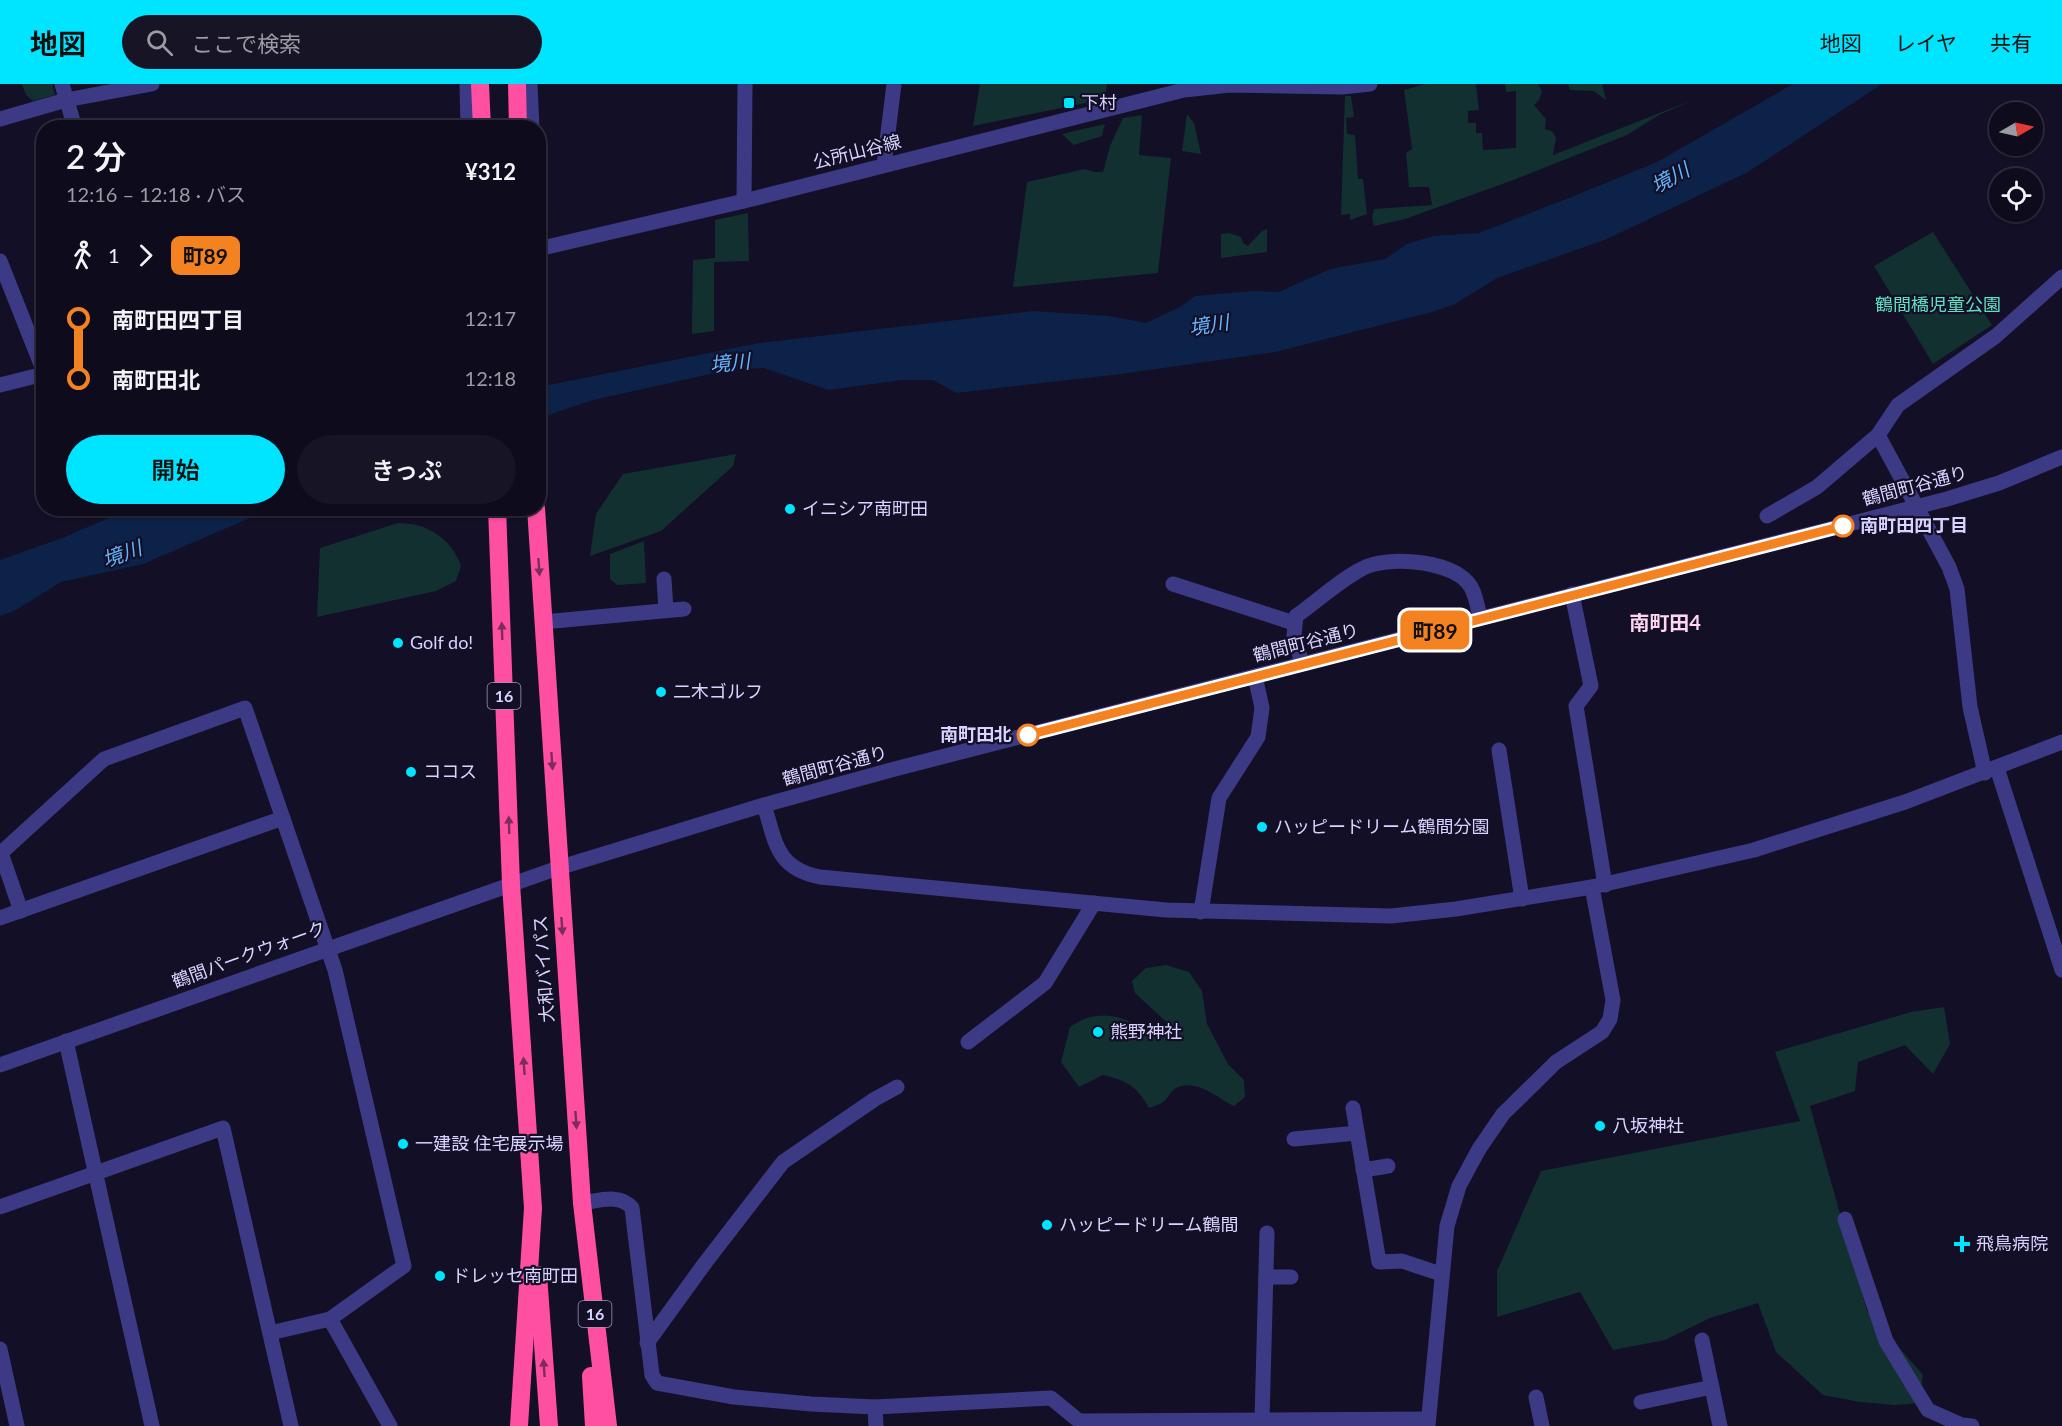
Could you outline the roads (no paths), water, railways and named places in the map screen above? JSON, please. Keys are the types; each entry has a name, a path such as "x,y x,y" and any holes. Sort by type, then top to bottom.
{"highway":[{"path":"480,84 482,120"},
{"path":"516,84 518,120"},
{"name":"大和バイパス","path":"497,516 511,884 533,1209 519,1426"},
{"name":"大和バイパス","path":"536,516 582,1203 608,1426"},
{"path":"582,1203 594,1426"},
{"path":"533,1209 549,1426"}],"street":[{"path":"62,84 72,120"},
{"path":"0,119 66,100 152,84"},
{"path":"467,84 468,120"},
{"path":"530,84 532,120"},
{"path":"744,201 745,84"},
{"path":"884,165 894,84"},
{"name":"公所山谷線","path":"546,247 744,201 1185,87 1230,85 1342,87 1370,84"},
{"path":"0,261 36,353"},
{"path":"1767,516 1817,487 1878,435 1898,405 1996,336 2062,277"},
{"path":"0,385 36,375"},
{"path":"1878,435 1949,567 1957,589 1970,706 2062,970"},
{"name":"鶴間町谷通り","path":"511,884 558,867 891,770 1917,507 1998,483 2062,457"},
{"path":"1302,664 1294,635 1296,616 1368,566 1403,560 1437,566 1463,578 1471,587 1480,618"},
{"path":"664,579 666,610"},
{"path":"1173,584 1294,622"},
{"path":"582,1203 620,1199 626,1201 632,1208 647,1344 652,1375 657,1383 734,1397 875,1407 1051,1398 1079,1421 1428,1422 1447,1226 1459,1186 1479,1149 1503,1114 1556,1062 1602,1032 1610,1019 1613,1000 1576,706 1591,686 1572,594"},
{"path":"543,622 684,609"},
{"path":"1201,912 1220,798 1258,737 1262,708 1255,676"},
{"path":"21,911 1,853 95,767 104,759 245,708 329,948 404,1266 330,1319 270,1333"},
{"path":"764,806 779,851 789,865 802,873 820,877 1201,912 1391,916 1522,899 1598,886 1754,850 1820,830 1991,771 2062,742"},
{"path":"1498,750 1522,899"},
{"path":"0,918 284,818"},
{"name":"鶴間パークウォーク","path":"0,1065 511,884"},
{"path":"968,1042 1045,983 1094,903"},
{"path":"66,1041 152,1426"},
{"path":"647,1344 705,1263 783,1162 875,1099 897,1087"},
{"path":"1353,1108 1379,1262 1402,1261 1441,1274"},
{"path":"0,1207 223,1128 291,1426"},
{"path":"1294,1139 1357,1133"},
{"path":"1363,1170 1388,1166"},
{"path":"1845,1219 1886,1341 1928,1410 1962,1425 1972,1426"},
{"path":"1262,1420 1267,1233"},
{"path":"1266,1277 1291,1277"},
{"path":"330,1319 390,1426"},
{"path":"1702,1340 1720,1426"},
{"path":"0,1349 17,1426"},
{"path":"1641,1402 1712,1386"},
{"path":"1536,1397 1542,1426"},
{"path":"875,1407 876,1426"}],"water":[{"name":"境川","path":"1793,84 1882,84 1748,172 1607,239 1497,278 1455,304 1432,312 1275,352 1121,374 956,393 933,380 902,380 828,390 764,368 728,370 593,400 546,416 546,386 759,343 1033,311 1109,316 1146,323 1180,307 1195,296 1254,291 1279,292 1330,269 1385,259 1407,244 1433,236 1479,233 1657,162"},
{"name":"境川","path":"114,516 255,516 143,564 61,582 16,610 0,616 0,560 62,538"}],"place":[{"name":"下村","path":"1069,103"},
{"name":"イニシア南町田","path":"790,509"},
{"name":"南町田四丁目","path":"1843,526"},
{"name":"Golf do!","path":"398,643"},
{"name":"二木ゴルフ","path":"661,692"},
{"name":"南町田北","path":"1028,735"},
{"name":"ココス","path":"411,772"},
{"name":"ハッピードリーム鶴間分園","path":"1262,827"},
{"name":"熊野神社","path":"1098,1032"},
{"name":"八坂神社","path":"1600,1126"},
{"name":"一建設 住宅展示場","path":"403,1144"},
{"name":"ハッピードリーム鶴間","path":"1047,1225"},
{"name":"飛鳥病院","path":"1962,1244"},
{"name":"ドレッセ南町田","path":"440,1276"}],"district":[{"name":"南町田4","path":"1665,623"}],"park label":[{"name":"鶴間橋児童公園","path":"1938,305"}]}
